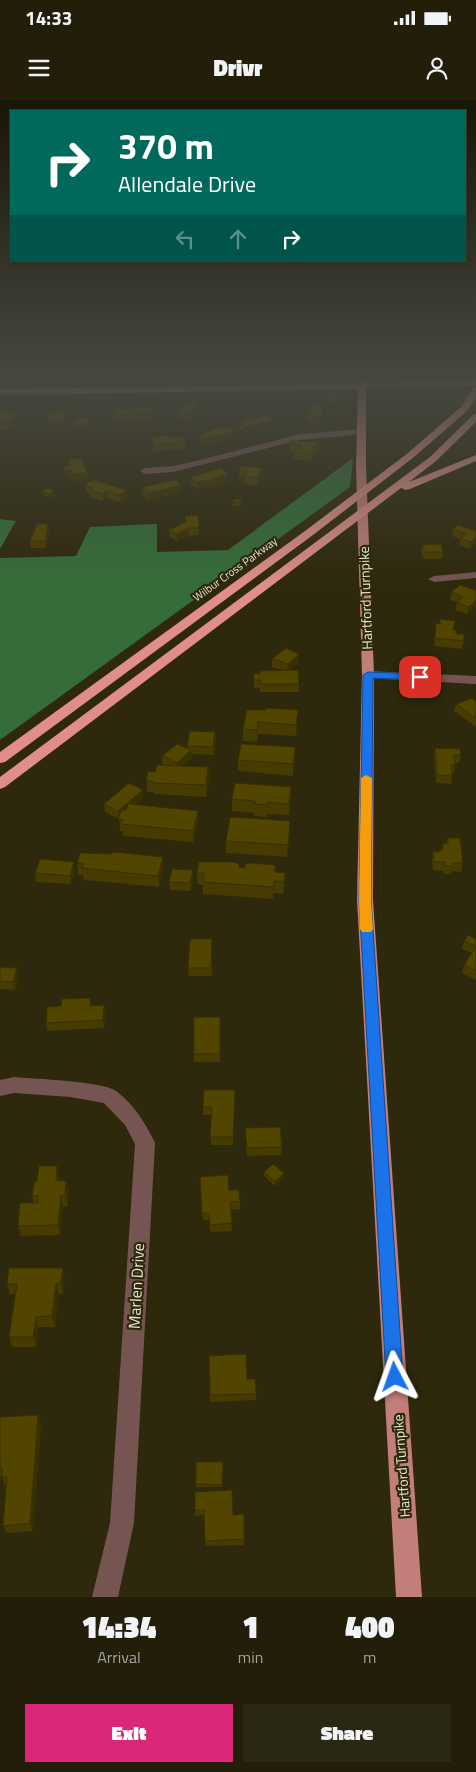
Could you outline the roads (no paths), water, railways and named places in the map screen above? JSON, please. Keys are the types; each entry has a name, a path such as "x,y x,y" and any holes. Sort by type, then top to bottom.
{"highway":[{"name":"Wilbur Cross Parkway","path":"0,759 308,533 420,447"},
{"path":"0,784 433,459 445,447"},
{"path":"373,503 434,474 476,458"}],"main road":[{"name":"Hartford Turnpike","path":"362,447 368,675 365,900 409,1597"}],"street":[{"path":"145,471 201,464 262,447"},
{"path":"434,579 476,575"},
{"path":"368,675 476,680"},
{"name":"Marlen Drive","path":"0,1088 14,1085 70,1089 109,1096 132,1119 145,1143 122,1523 105,1597"}]}
